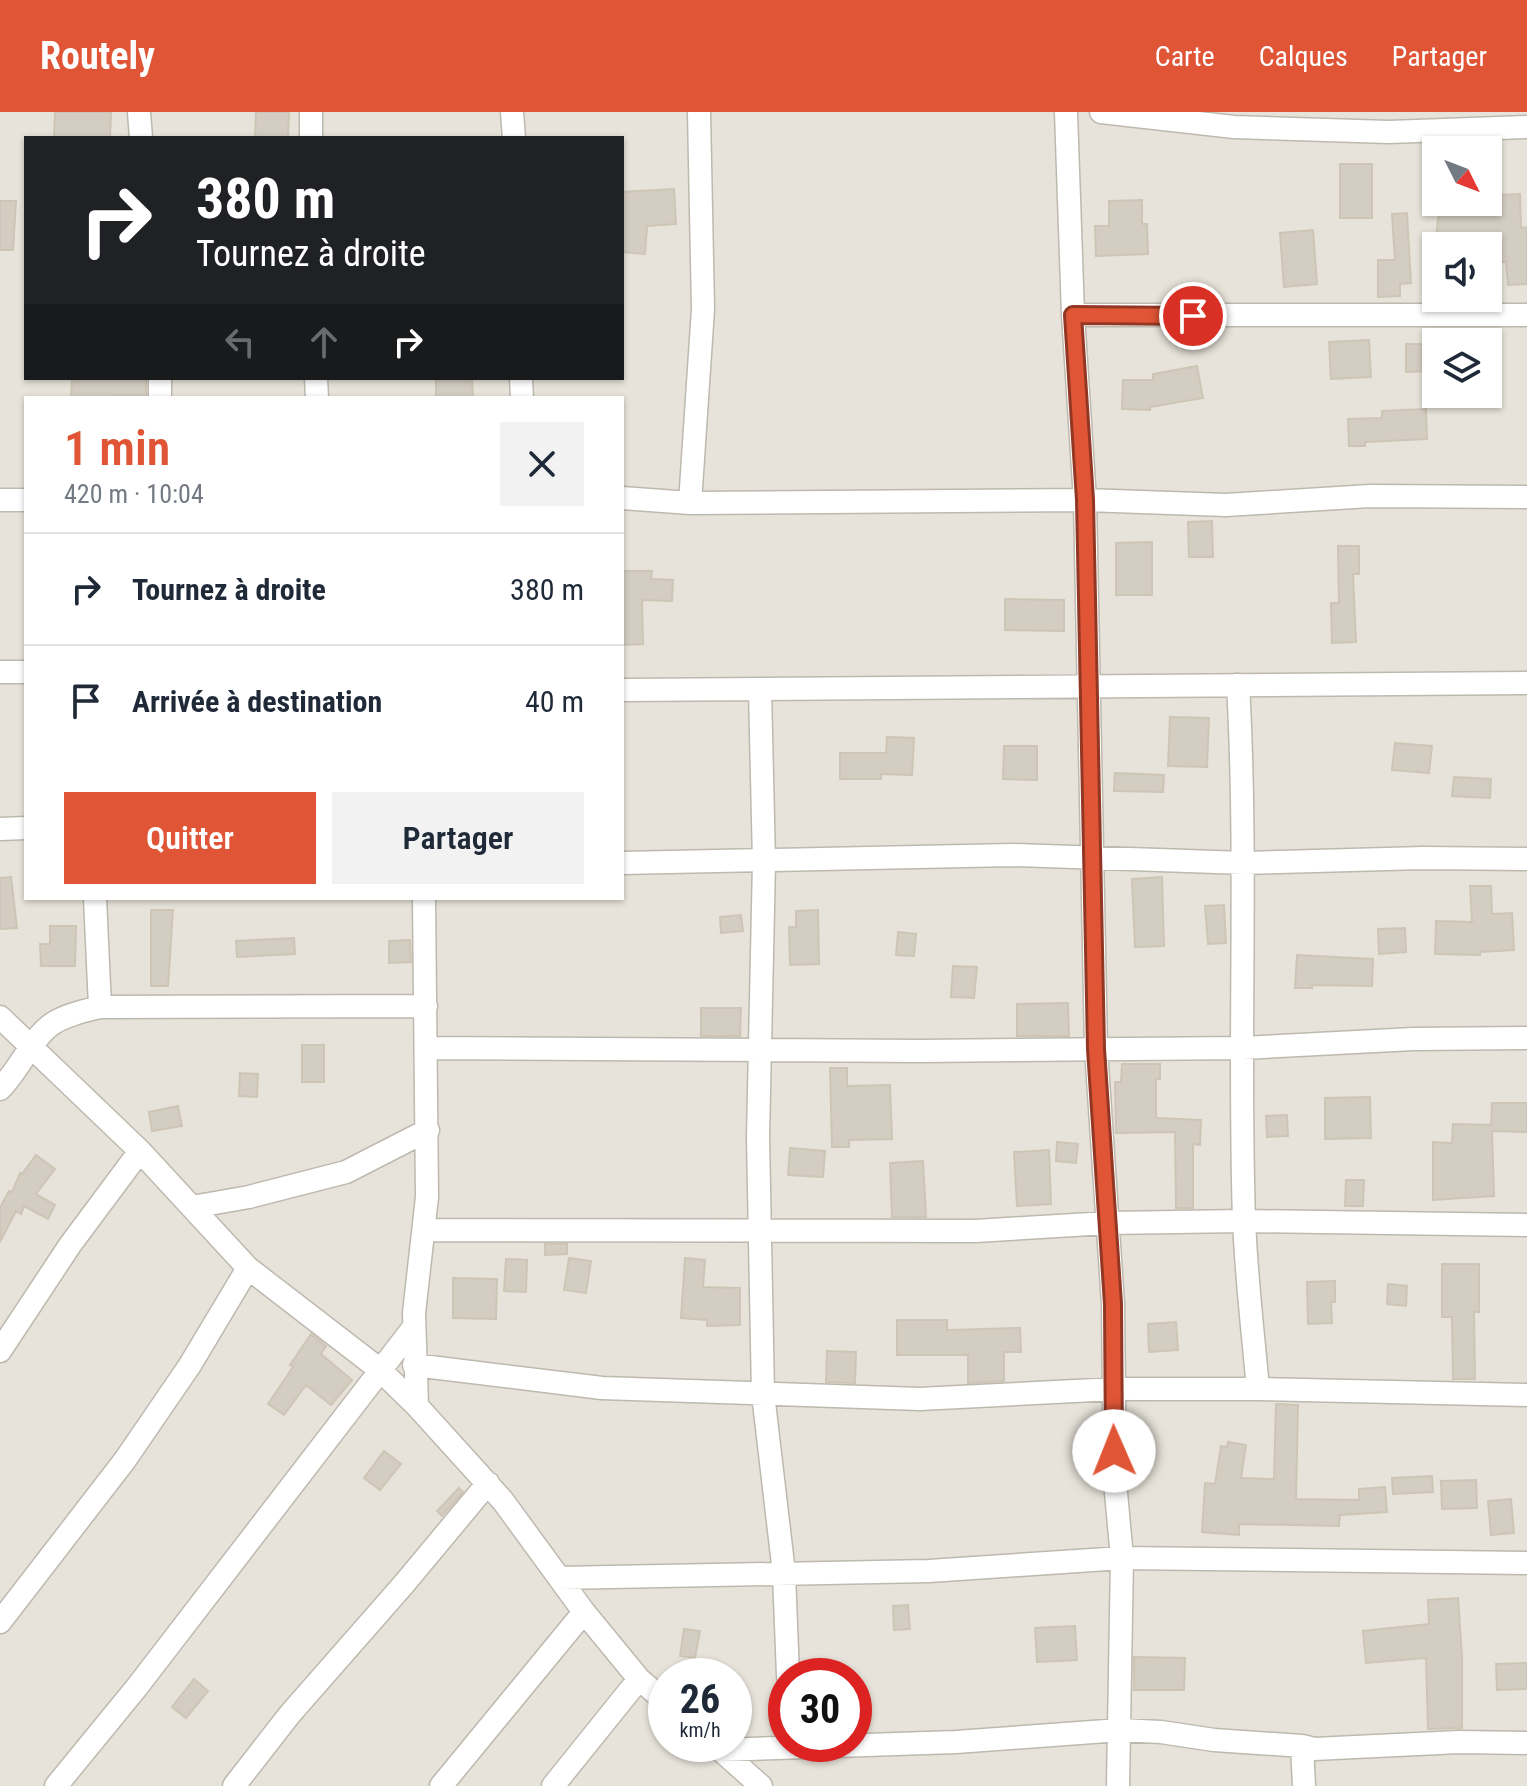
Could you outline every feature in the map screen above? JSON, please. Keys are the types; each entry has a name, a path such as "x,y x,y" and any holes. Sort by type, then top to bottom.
{"street":[{"path":"139,112 141,136"},
{"path":"311,112 311,136"},
{"path":"512,112 514,136"},
{"path":"690,503 703,309 699,112"},
{"path":"1066,112 1073,315 1085,500 1096,1049 1113,1304 1115,1482 1122,1558 1118,1786"},
{"path":"1101,112 1234,127 1389,132 1527,127"},
{"path":"1073,315 1527,315"},
{"path":"624,498 690,503 1085,500 1226,505 1370,496 1527,497"},
{"path":"0,500 24,500"},
{"path":"0,672 24,672"},
{"path":"624,690 1527,683"},
{"path":"1238,685 1244,863 1244,1221 1258,1389"},
{"path":"760,690 764,862 758,1049 763,1394 784,1573 787,1658"},
{"path":"0,829 24,828"},
{"path":"624,863 999,855 1244,863 1423,858 1527,859"},
{"path":"95,900 100,1007"},
{"path":"417,1406 413,1328 425,1230 428,1130 424,900"},
{"path":"0,1089 50,1025 100,1007 426,1006"},
{"path":"0,1017 140,1151 248,1268 379,1369 417,1406 488,1483 584,1612 648,1687"},
{"path":"427,1048 921,1051 1243,1048 1413,1039 1527,1038"},
{"path":"192,1207 249,1197 346,1172 428,1130"},
{"path":"0,1351 70,1245 140,1151"},
{"path":"425,1230 975,1231 1107,1223 1244,1221 1527,1225"},
{"path":"0,1622 125,1460 190,1365 248,1268"},
{"path":"56,1786 137,1687 413,1328"},
{"path":"414,1365 602,1388 920,1399 1114,1389 1527,1395"},
{"path":"234,1786 290,1714 488,1483"},
{"path":"559,1578 929,1571 1122,1558 1527,1563"},
{"path":"441,1786 584,1612"},
{"path":"553,1786 639,1679"},
{"path":"872,1744 956,1742 1120,1730 1314,1749 1459,1742 1527,1743"},
{"path":"1302,1746 1304,1786"},
{"path":"735,1762 761,1786"}],"shaded area":[{"path":"0,112 1527,112 1527,1786 0,1786"}],"building":[{"path":"55,112 111,112 110,136 54,136"},
{"path":"256,112 289,112 288,136 255,136"},
{"path":"1340,164 1372,164 1372,218 1340,218"},
{"path":"674,189 676,224 647,226 645,254 624,252 624,192"},
{"path":"1520,194 1521,228 1527,227 1527,284 1508,285 1506,262 1502,262 1502,232 1437,232 1438,216 1502,216 1502,195"},
{"path":"1142,200 1142,224 1147,224 1148,254 1096,256 1095,226 1109,226 1109,201"},
{"path":"0,201 16,201 13,250 0,250"},
{"path":"1407,213 1411,283 1400,284 1400,296 1378,297 1378,260 1395,260 1392,214"},
{"path":"1313,230 1317,284 1284,287 1280,233"},
{"path":"1369,340 1371,377 1331,379 1329,342"},
{"path":"1406,344 1422,344 1422,371 1406,372"},
{"path":"1197,366 1203,398 1150,407 1150,410 1122,409 1123,380 1153,380 1153,374"},
{"path":"72,380 146,380 146,396 71,396"},
{"path":"436,380 472,380 473,396 436,396"},
{"path":"1426,409 1427,439 1365,442 1365,446 1349,446 1348,419 1382,418 1382,411"},
{"path":"1212,521 1213,557 1189,557 1188,522"},
{"path":"1152,542 1152,595 1116,595 1116,543"},
{"path":"1338,546 1359,546 1359,574 1353,574 1356,642 1332,643 1331,603 1339,603"},
{"path":"624,571 652,571 651,579 673,580 672,601 642,600 643,644 624,645"},
{"path":"1005,599 1064,600 1064,631 1005,630"},
{"path":"1170,717 1209,718 1207,767 1168,766"},
{"path":"887,737 914,738 912,775 881,774 881,779 840,779 840,753 886,753"},
{"path":"1395,743 1432,746 1429,773 1392,770"},
{"path":"1004,746 1037,746 1037,780 1003,779"},
{"path":"1115,773 1164,775 1163,792 1114,791"},
{"path":"1454,777 1491,779 1490,798 1452,796"},
{"path":"11,877 17,928 0,929 0,878"},
{"path":"1162,877 1164,946 1135,947 1132,879"},
{"path":"1470,886 1491,886 1492,914 1512,913 1514,950 1480,952 1480,955 1435,954 1436,921 1472,922"},
{"path":"1224,905 1226,943 1208,944 1205,906"},
{"path":"151,910 173,910 168,986 151,986"},
{"path":"818,910 819,964 790,965 789,927 796,927 796,911"},
{"path":"741,915 743,931 721,933 720,917"},
{"path":"50,926 76,926 75,966 41,966 40,944 50,944"},
{"path":"1405,928 1406,952 1379,954 1378,929"},
{"path":"898,932 916,934 914,956 896,955"},
{"path":"294,938 295,954 237,957 236,941"},
{"path":"410,940 411,962 389,963 389,941"},
{"path":"1297,955 1373,959 1372,986 1312,985 1312,988 1295,988"},
{"path":"953,966 977,967 974,998 951,997"},
{"path":"1068,1003 1069,1036 1017,1036 1017,1004"},
{"path":"701,1008 741,1008 740,1036 701,1036"},
{"path":"302,1045 324,1045 324,1082 302,1082"},
{"path":"1122,1064 1160,1064 1160,1079 1156,1079 1156,1118 1201,1120 1200,1145 1193,1144 1193,1208 1176,1208 1175,1132 1116,1133 1115,1082 1121,1082"},
{"path":"830,1068 847,1068 847,1086 890,1085 892,1139 849,1140 849,1147 832,1147"},
{"path":"240,1073 258,1074 257,1097 239,1096"},
{"path":"1370,1097 1371,1138 1325,1139 1325,1098"},
{"path":"1492,1103 1527,1103 1527,1132 1492,1131 1494,1196 1433,1200 1433,1142 1452,1143 1453,1124 1491,1125"},
{"path":"178,1106 182,1126 152,1131 149,1112"},
{"path":"1287,1115 1288,1136 1267,1137 1266,1116"},
{"path":"1057,1142 1078,1144 1076,1163 1056,1161"},
{"path":"790,1148 825,1151 823,1177 788,1175"},
{"path":"1049,1150 1051,1204 1017,1206 1014,1152"},
{"path":"36,1155 55,1169 36,1194 55,1205 48,1219 24,1206 21,1214 16,1211 0,1242 0,1208 9,1191 12,1192 20,1173"},
{"path":"923,1161 926,1217 892,1217 890,1163"},
{"path":"1346,1180 1364,1180 1363,1206 1345,1206"},
{"path":"545,1244 567,1244 567,1254 545,1255"},
{"path":"569,1258 591,1261 586,1293 564,1290"},
{"path":"685,1258 705,1260 703,1287 740,1288 740,1325 707,1326 707,1320 681,1318"},
{"path":"506,1259 527,1260 526,1292 504,1291"},
{"path":"1442,1264 1479,1264 1479,1312 1474,1312 1475,1379 1453,1379 1452,1317 1442,1317"},
{"path":"453,1278 497,1279 496,1319 453,1318"},
{"path":"1335,1281 1335,1302 1331,1302 1332,1323 1308,1324 1307,1282"},
{"path":"1388,1284 1407,1286 1406,1306 1387,1304"},
{"path":"897,1320 947,1320 947,1330 1020,1328 1021,1352 1004,1352 1004,1381 968,1383 968,1355 897,1355"},
{"path":"1176,1322 1178,1350 1149,1352 1148,1324"},
{"path":"311,1334 326,1346 321,1354 352,1380 331,1405 306,1385 284,1415 268,1404"},
{"path":"827,1351 856,1352 855,1383 826,1382"},
{"path":"1276,1404 1298,1405 1296,1499 1359,1500 1359,1489 1385,1487 1387,1512 1340,1515 1339,1526 1239,1524 1239,1535 1202,1532 1205,1483 1215,1484 1221,1446 1227,1447 1228,1442 1246,1445 1241,1478 1274,1479"},
{"path":"384,1451 401,1464 380,1490 364,1478"},
{"path":"1432,1476 1433,1492 1393,1494 1392,1478"},
{"path":"1476,1480 1477,1508 1442,1509 1441,1481"},
{"path":"459,1488 463,1492 442,1516 437,1511"},
{"path":"1511,1499 1514,1533 1491,1535 1488,1501"},
{"path":"1458,1598 1462,1728 1428,1729 1426,1658 1366,1663 1363,1631 1429,1624 1428,1600"},
{"path":"908,1605 910,1629 894,1630 893,1606"},
{"path":"1075,1626 1077,1660 1037,1662 1035,1628"},
{"path":"684,1629 700,1631 695,1658 680,1656"},
{"path":"1134,1657 1185,1658 1184,1690 1134,1690"},
{"path":"1527,1663 1527,1689 1497,1690 1496,1664"},
{"path":"194,1679 208,1691 186,1718 172,1707"}],"route":[{"path":"1114,1451 1113,1304 1096,1049 1085,500 1073,315 1193,316"}]}
